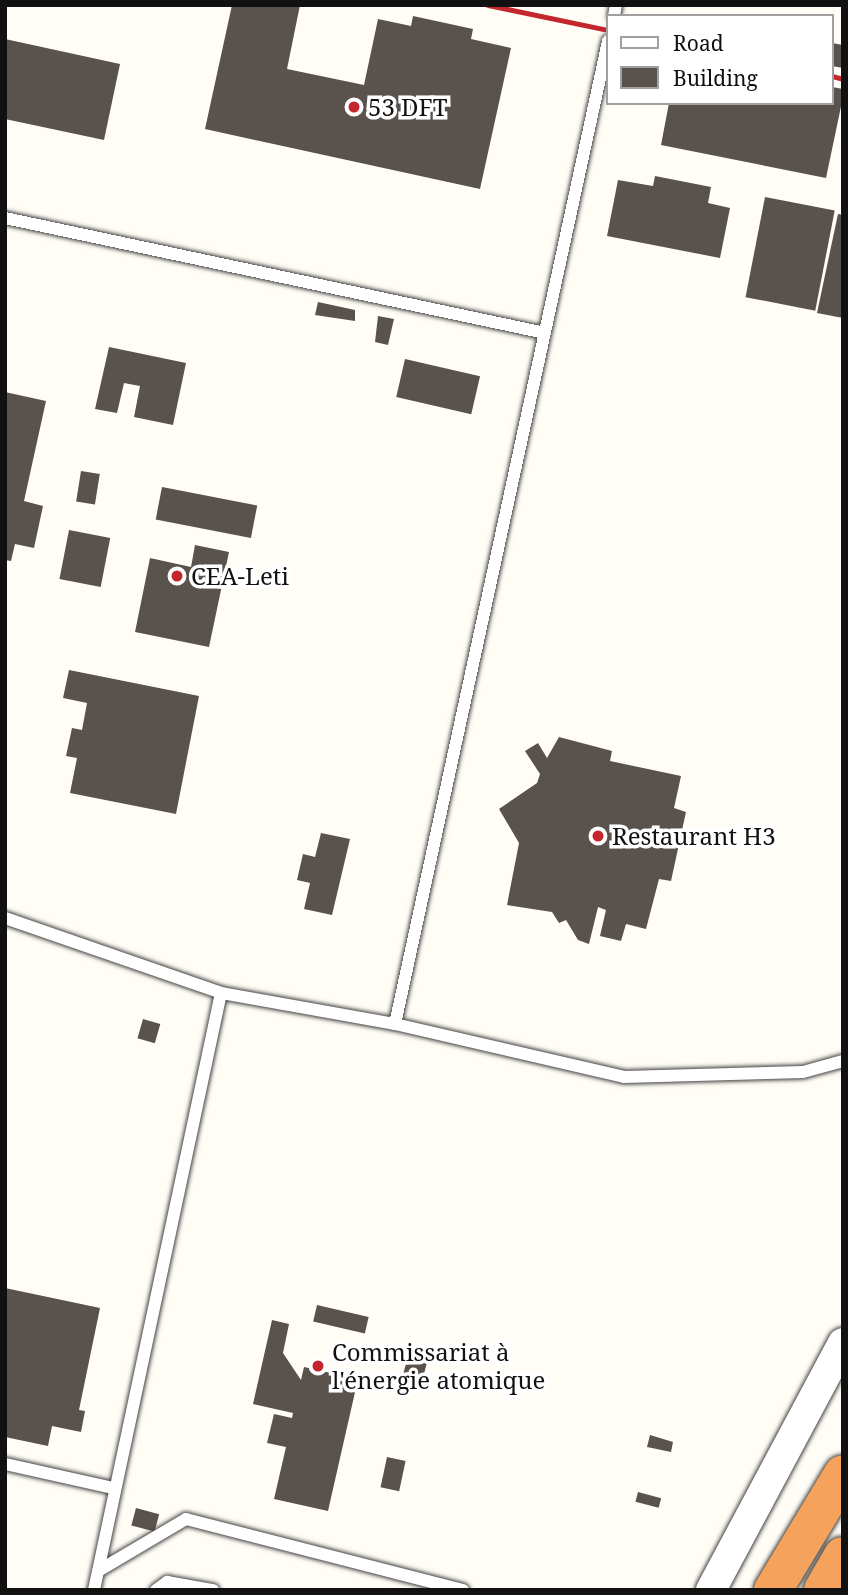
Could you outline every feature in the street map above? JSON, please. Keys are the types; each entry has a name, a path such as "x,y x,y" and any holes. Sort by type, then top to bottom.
{"highway":[{"path":"773,1590 843,1474"},
{"path":"823,1590 843,1556"}],"street":[{"path":"711,1590 843,1343"}],"lane":[{"path":"395,1024 606,50"},
{"path":"5,218 545,333"},
{"path":"5,918 221,993 395,1024 624,1077 803,1072 843,1061"},
{"path":"94,1590 113,1488 221,993"},
{"path":"5,1464 113,1488"},
{"path":"98,1571 186,1519 463,1590"},
{"path":"156,1590 167,1582 213,1590"}],"building":[{"name":"53 DFT","path":"232,5 300,5 287,69 364,85 378,19 411,26 413,16 473,29 471,39 511,48 480,189 205,129"},
{"path":"5,39 120,64 104,140 5,119"},
{"path":"834,43 843,45 843,68 834,66"},
{"path":"834,87 843,89 826,178 661,145 669,105 834,105"},
{"path":"655,176 711,187 708,203 730,208 720,258 607,236 618,180 653,186"},
{"path":"765,197 835,211 815,311 746,297"},
{"path":"838,214 843,215 843,318 817,313"},
{"path":"318,302 355,310 355,321 315,315"},
{"path":"378,316 394,319 388,345 375,342"},
{"path":"109,347 186,363 173,425 134,417 140,386 124,383 117,413 95,409"},
{"path":"405,359 480,376 471,414 396,397"},
{"path":"5,392 46,401 24,501 43,506 34,548 15,544 11,561 5,560"},
{"path":"81,471 100,474 95,505 76,502"},
{"path":"162,487 257,506 251,538 156,519"},
{"path":"69,530 110,538 101,587 59,579"},
{"path":"195,545 229,552 209,647 135,632 150,558 191,567"},
{"path":"69,670 199,696 176,814 70,793 77,758 66,756 72,728 82,730 87,703 63,698"},
{"name":"Restaurant H3","path":"559,737 612,751 610,761 681,776 674,808 686,812 671,881 659,879 646,929 626,924 621,941 600,936 606,910 598,907 589,944 578,940 566,920 559,923 552,912 507,905 519,843 499,809 537,783 540,774 525,751 538,743 547,758"},
{"path":"321,833 350,839 332,915 304,909 310,883 297,880 303,854 315,857"},
{"path":"143,1019 160,1024 155,1043 137,1038"},
{"path":"5,1288 100,1308 79,1410 85,1411 81,1432 52,1426 48,1446 5,1437"},
{"path":"317,1305 369,1317 365,1333 313,1322"},
{"path":"272,1320 289,1324 283,1353 301,1380 304,1367 358,1379 328,1511 274,1499 286,1447 267,1443 274,1414 292,1418 293,1413 253,1404"},
{"path":"411,1345 430,1350 422,1380 403,1375"},
{"path":"650,1435 673,1442 671,1452 647,1447"},
{"path":"387,1457 406,1461 399,1491 381,1487"},
{"path":"638,1492 661,1498 659,1508 635,1502"},
{"path":"136,1508 159,1514 155,1532 131,1525"}],"railway":[{"path":"488,5 606,30"},
{"path":"834,77 843,79"}],"place":[{"name":"53 DFT","path":"354,107"},
{"name":"CEA-Leti","path":"177,576"},
{"name":"Restaurant H3","path":"598,836"},
{"name":"Commissariat à l'énergie atomique","path":"318,1366"}]}
